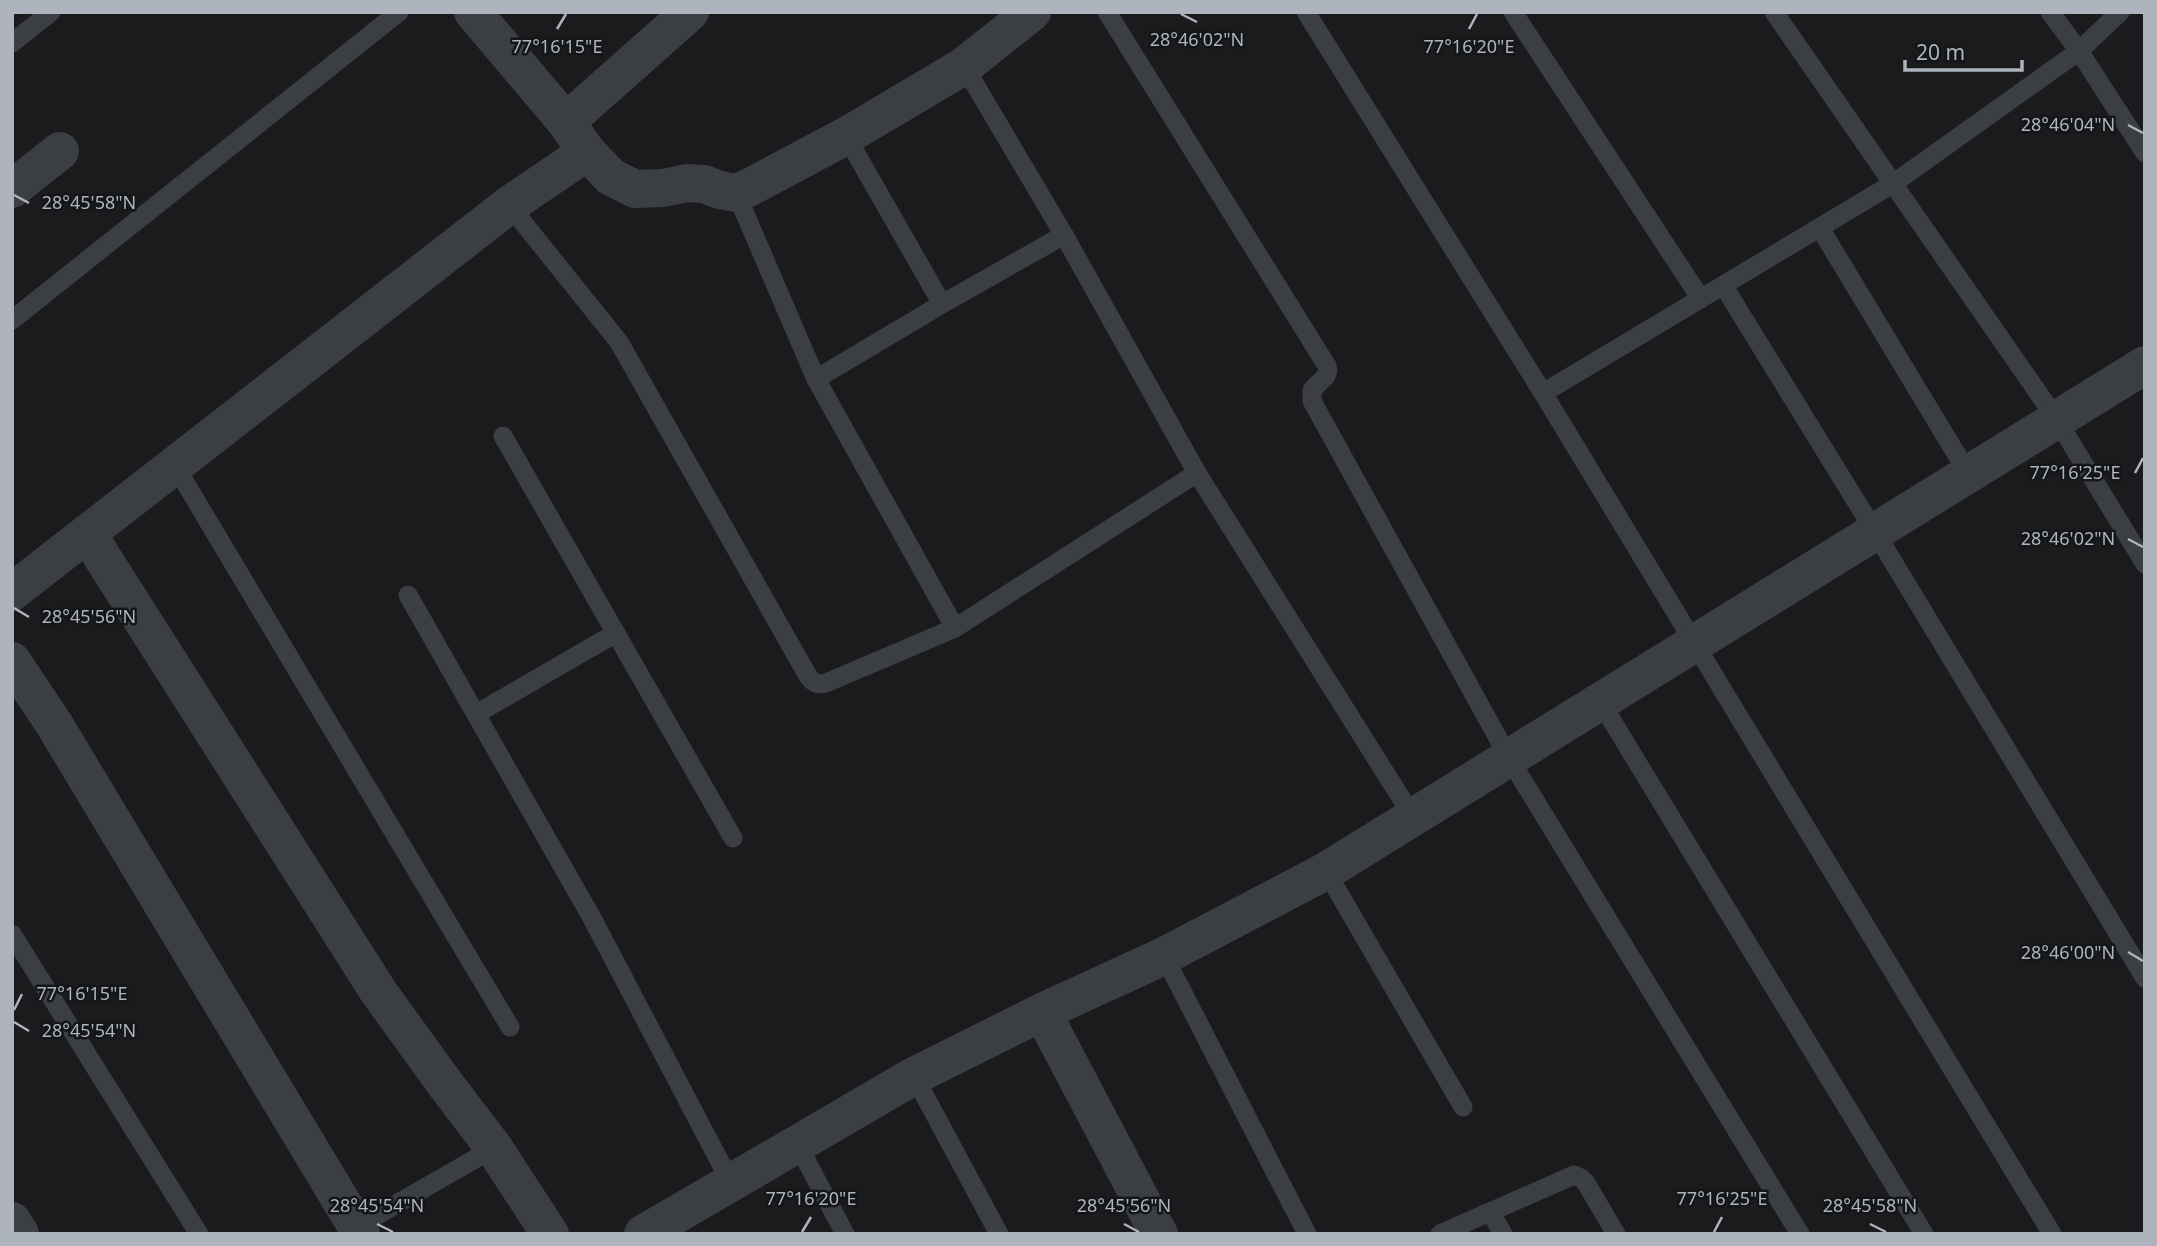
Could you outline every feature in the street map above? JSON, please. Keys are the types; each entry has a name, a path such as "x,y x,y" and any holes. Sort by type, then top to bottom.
{"street":[{"path":"473,12 611,177 635,189 663,188 687,183 736,192 846,136 964,66 1032,12"},
{"path":"12,592 509,205 576,137 690,12"},
{"path":"12,189 60,151"},
{"path":"643,1234 914,1076 1042,1012 1164,956 1326,871 2145,365"},
{"path":"87,533 379,991 494,1148 550,1234"},
{"path":"12,661 54,724 355,1231"},
{"path":"1042,1012 1159,1234"},
{"path":"12,1221 20,1234"}],"lane":[{"path":"12,43 51,12"},
{"path":"12,320 399,12"},
{"path":"1107,12 1327,366 1326,376 1312,390 1312,401 1509,758 1800,1234"},
{"path":"1306,12 1544,393 2052,1234"},
{"path":"1513,12 1701,299"},
{"path":"2050,12 2080,51 2145,153"},
{"path":"1544,393 1894,184 2080,51 2120,12"},
{"path":"1779,14 2057,420 2145,564"},
{"path":"964,66 1064,234 1197,473 1413,817"},
{"path":"846,136 942,304"},
{"path":"736,192 816,379 955,628"},
{"path":"509,205 619,342 812,682 819,685 955,628 1197,473"},
{"path":"1820,228 1969,475"},
{"path":"816,379 1064,234"},
{"path":"1723,285 2145,978"},
{"path":"503,436 733,838"},
{"path":"174,464 510,1027"},
{"path":"408,595 592,918 732,1183"},
{"path":"475,714 616,633"},
{"path":"1600,701 1924,1234"},
{"path":"1326,871 1463,1107"},
{"path":"12,934 199,1234"},
{"path":"1164,956 1307,1234"},
{"path":"914,1076 999,1234"},
{"path":"798,1145 845,1234"},
{"path":"355,1231 494,1148"},
{"path":"1440,1234 1574,1175 1586,1183 1616,1234"},
{"path":"1491,1213 1503,1234"}]}
